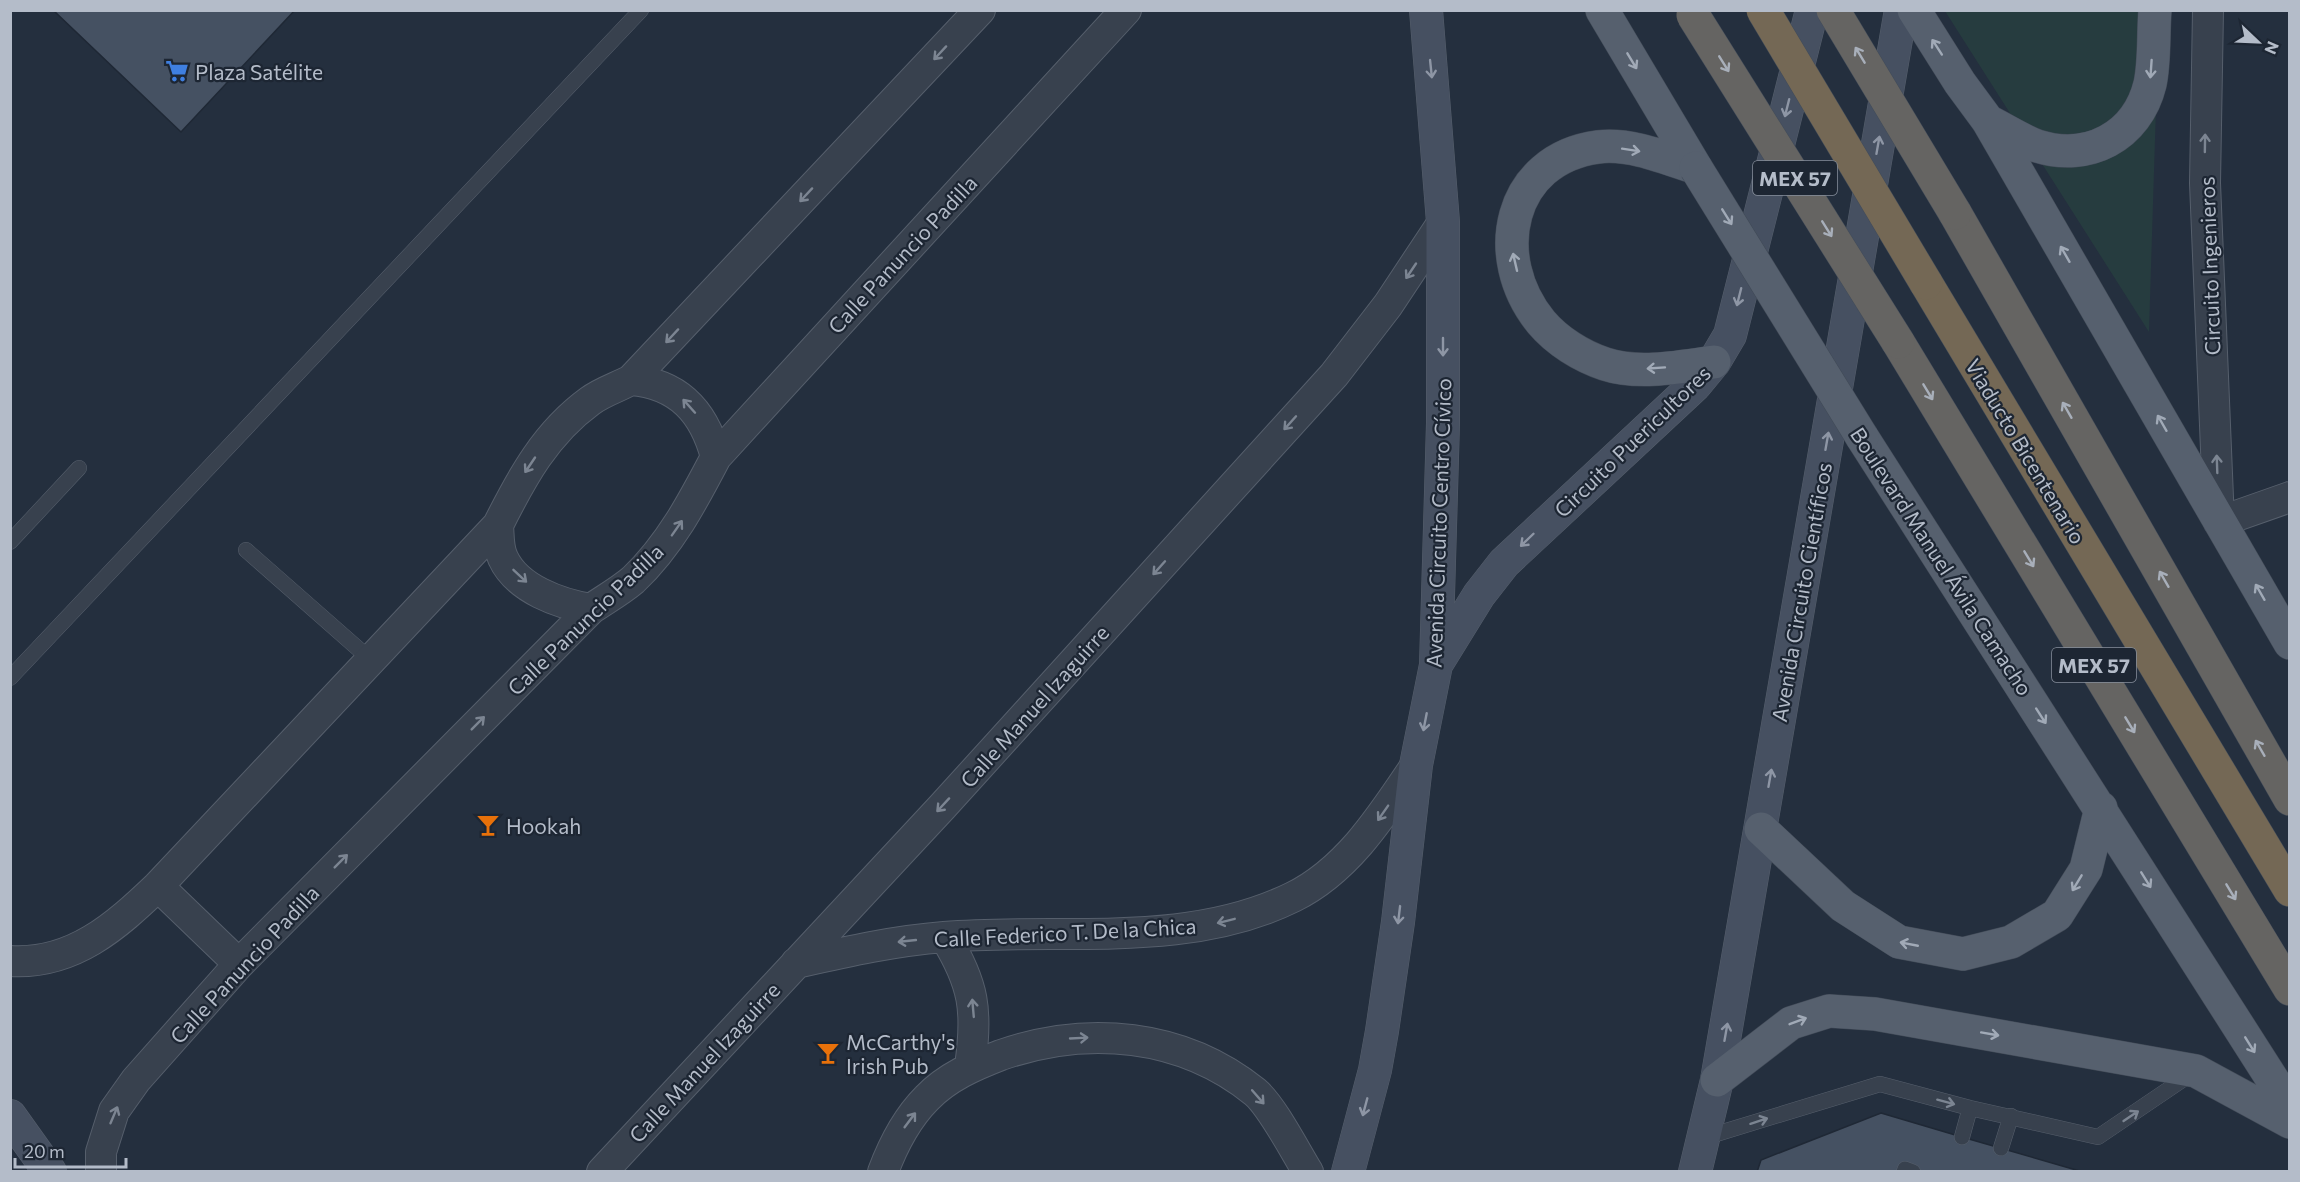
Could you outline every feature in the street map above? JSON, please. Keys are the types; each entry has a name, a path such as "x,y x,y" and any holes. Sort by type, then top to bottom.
{"highway":[{"name":"Viaducto Bicentenario","path":"1763,10 2289,890"},
{"path":"1833,10 1954,213 2289,799"},
{"name":"MEX 57","path":"1691,13 1898,342 2289,989"}],"main road":[{"name":"Boulevard Manuel Ávila Camacho","path":"1602,10 1696,168 1862,437 2101,808 2289,1107"},
{"name":"Circuito Puericultores","path":"1436,665 1479,595 1504,563 1695,385 1714,362 1730,335 1812,10"},
{"name":"Avenida Circuito Científicos","path":"1695,1172 1717,1080 1901,10"},
{"path":"1914,10 1960,83 1988,121 2289,643"},
{"path":"1988,121 2036,145 2062,151 2086,150 2109,141 2129,125 2143,105 2150,82 2155,10"},
{"name":"Avenida Circuito Centro Cívico","path":"1348,1172 1375,1070 1382,1031 1398,922 1416,765 1436,665 1443,423 1443,222 1425,11"},
{"path":"1696,168 1629,149 1601,147 1572,152 1542,169 1524,193 1512,229 1512,258 1524,294 1541,322 1572,349 1607,365 1646,369 1714,362"},
{"path":"1761,829 1843,906 1899,942 1963,954 2012,942 2057,915 2086,869 2101,808"},
{"path":"1717,1080 1791,1023 1829,1011 1875,1014 2196,1071 2289,1122"},
{"path":"10,1116 50,1172"}],"street":[{"path":"10,961 27,962 62,953 98,939 158,886 498,525 528,467 558,427 592,400 631,380 980,10"},
{"name":"Calle Panuncio Padilla","path":"101,1172 101,1152 114,1112 136,1080 239,964 591,609 632,581 657,554 679,526 716,457 1126,10"},
{"name":"Circuito Ingenieros","path":"2208,10 2205,183 2219,522"},
{"name":"Calle Manuel Izaguirre","path":"602,1172 942,807 1334,375 1388,305 1443,222"},
{"path":"631,380 665,387 689,404 710,432 716,457"},
{"path":"2219,522 2289,497"},
{"path":"498,525 503,559 519,577 554,600 591,609"},
{"name":"Calle Federico T. De la Chica","path":"796,963 884,944 945,937 1192,929 1245,916 1295,896 1339,864 1375,825 1416,765"},
{"path":"158,886 239,964"},
{"path":"945,937 964,967 972,997 975,1031 970,1066"},
{"path":"883,1172 894,1142 927,1097 970,1066 1026,1046 1074,1038 1124,1037 1168,1046 1214,1064 1257,1093 1308,1172"}],"lane":[{"path":"10,678 641,10"},
{"path":"10,542 79,468"},
{"path":"246,550 371,660"},
{"path":"1703,1138 1880,1084 1970,1108 2098,1137 2196,1071"},
{"path":"1962,1137 1970,1108"},
{"path":"2001,1148 2011,1116"},
{"path":"1904,1172 1905,1169 1913,1172"}],"green space":[{"path":"1945,11 2159,11 2149,332"}],"building":[{"name":"Plaza Satélite","path":"53,10 295,10 181,132"},
{"path":"1881,1113 2083,1172 1757,1172 1761,1160"}],"place":[{"name":"Plaza Satélite","path":"177,71"},
{"name":"Hookah","path":"488,825"},
{"name":"McCarthy's Irish Pub","path":"828,1053"}]}
